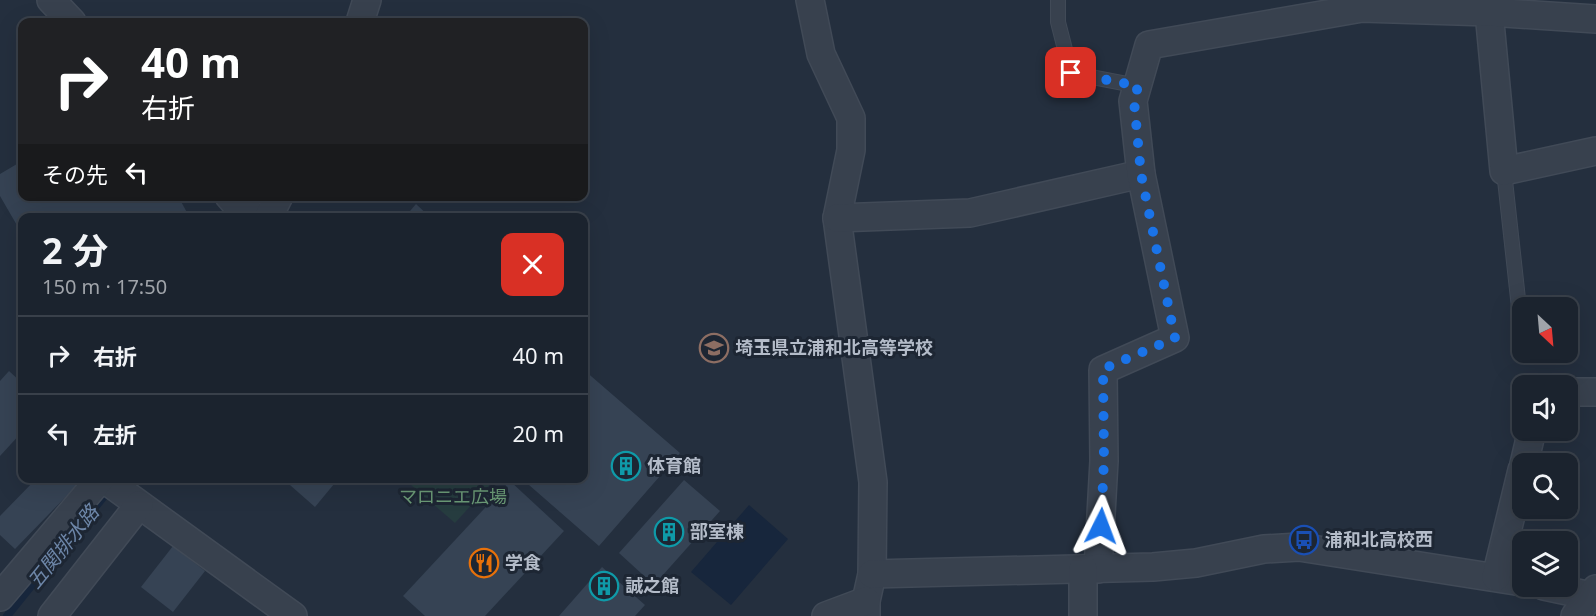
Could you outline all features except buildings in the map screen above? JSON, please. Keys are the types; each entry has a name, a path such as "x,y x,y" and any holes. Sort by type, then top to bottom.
{"street":[{"path":"51,0 68,18"},
{"path":"361,18 367,0"},
{"path":"810,0 821,54 851,118 851,150 837,218 873,482 872,574 866,608 826,616"},
{"path":"1491,6 1504,171 1596,151"},
{"path":"1083,616 1104,460 1103,369 1175,338 1141,174 1134,101 1149,45 1362,8 1491,6 1596,19"},
{"path":"837,218 970,213 1141,174"},
{"path":"233,201 250,213"},
{"path":"1578,392 1596,392"},
{"path":"0,597 98,483"},
{"path":"109,483 293,616"},
{"path":"52,616 139,505"},
{"path":"1496,577 1512,511"},
{"path":"872,574 1175,566 1264,549 1299,547 1512,580"}],"lane":[{"path":"1058,0 1058,22 1071,73 1138,86"},
{"path":"1504,171 1518,297"}],"green space":[{"name":"マロニエ広場","path":"413,483 491,483 455,523 411,485"}],"water":[{"path":"749,505 788,539 731,605 691,572"}],"waterway":[{"name":"五関排水路","path":"7,616 110,489"}],"place":[{"name":"埼玉県立浦和北高等学校","path":"714,348"},
{"name":"体育館","path":"626,466"},
{"name":"部室棟","path":"669,532"},
{"name":"浦和北高校西","path":"1304,540"},
{"name":"学食","path":"484,563"},
{"name":"誠之館","path":"604,586"}],"route":[{"path":"1071,73 1138,86 1134,101 1141,174 1175,338 1103,369 1104,460 1101,526"}]}
